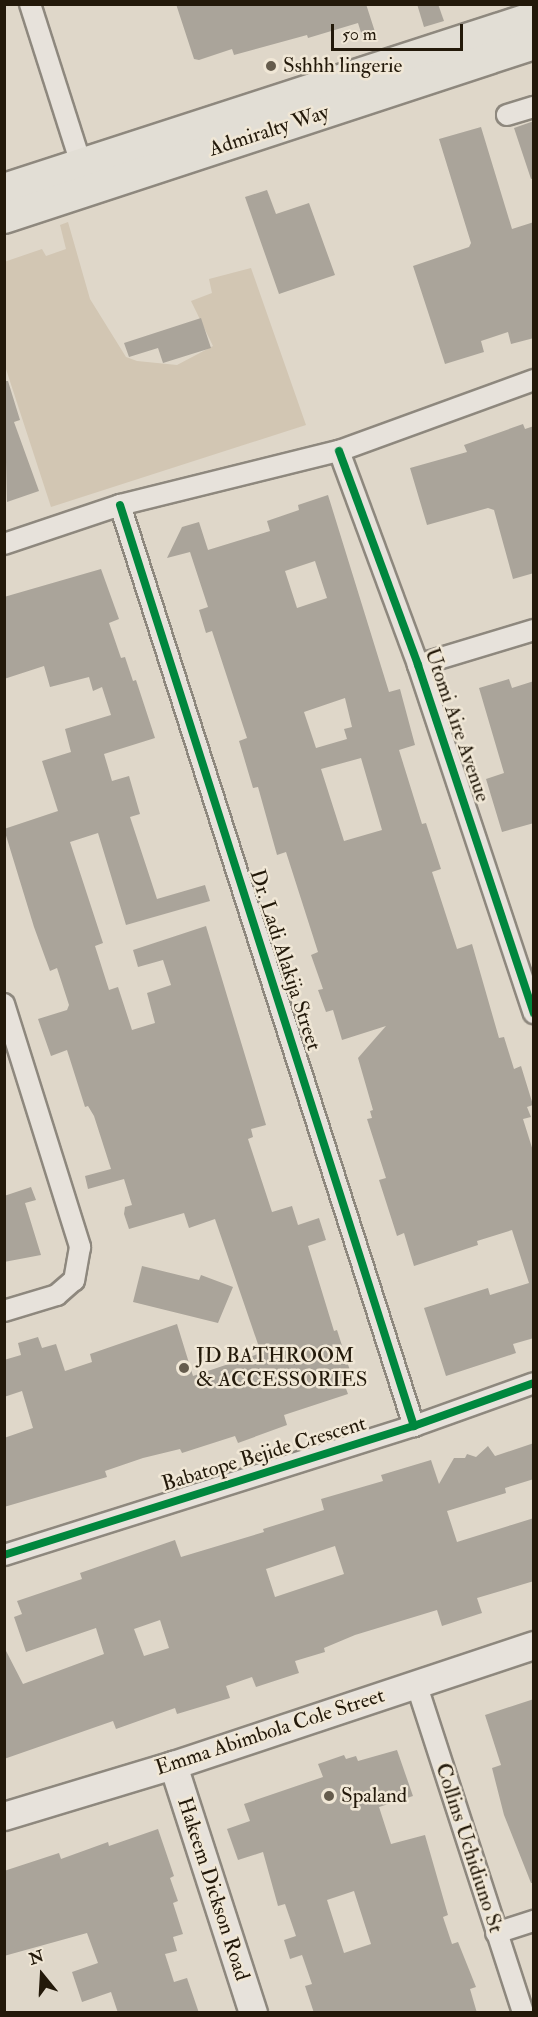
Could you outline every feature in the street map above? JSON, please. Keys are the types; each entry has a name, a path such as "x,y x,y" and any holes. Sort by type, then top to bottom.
{"main road":[{"name":"Admiralty Way","path":"4,189 534,17"},
{"name":"Admiralty Way","path":"4,218 534,44"}],"street":[{"path":"30,4 81,164"},
{"path":"507,116 534,107"},
{"path":"4,544 120,505 339,451 534,380"},
{"name":"Utomi Aire Avenue","path":"339,451 418,665 534,1013"},
{"name":"Dr. Ladi Alakija Street","path":"120,505 414,1426"},
{"path":"418,665 534,630"},
{"path":"4,1004 12,1053 80,1247 74,1280 57,1295 4,1311"},
{"name":"Babatope Bejide Crescent","path":"4,1555 414,1426 534,1383"},
{"name":"Emma Abimbola Cole Street","path":"4,1816 173,1765 534,1645"},
{"name":"Collins Uchidiuno St","path":"416,1683 523,2013"},
{"name":"Hakeem Dickson Road","path":"173,1765 253,2013"},
{"path":"496,1933 534,1920"}],"shaded area":[{"path":"68,222 90,299 126,357 137,361 177,365 213,346 191,301 212,293 209,279 251,268 306,425 51,507 5,366 4,262 42,249 46,256 66,249 60,225"}],"building":[{"path":"176,4 366,4 376,35 363,39 358,23 308,38 307,35 234,55 232,49 199,60 194,59"},
{"path":"417,4 438,4 444,21 424,27"},
{"path":"534,121 534,178 531,179 514,128"},
{"path":"481,127 512,229 534,222 534,338 511,344 508,332 481,341 484,352 445,364 413,266 469,247 471,243 439,139"},
{"path":"267,190 276,214 309,203 335,275 279,294 245,197"},
{"path":"201,318 211,348 163,363 158,348 129,357 124,343"},
{"path":"4,381 8,381 20,420 14,422 39,491 7,502"},
{"path":"523,424 525,429 534,426 534,573 513,579 494,510 488,508 427,525 410,468 467,452 464,445"},
{"path":"328,495 389,692 400,689 415,745 399,750 422,824 426,823 441,869 432,872 457,949 472,944 499,1038 504,1037 514,1069 521,1066 533,1105 527,1107 531,1117 523,1119 534,1154 534,1338 513,1344 516,1353 446,1376 424,1308 488,1288 490,1295 529,1283 512,1230 477,1241 478,1245 414,1266 404,1233 397,1236 379,1180 386,1178 367,1119 372,1118 370,1111 373,1110 358,1058 386,1026 342,1040 333,1010 326,1012 318,990 323,989 311,955 318,952 286,852 277,855 258,787 253,788 239,741 247,738 212,631 206,633 199,610 208,607 190,552 167,558 182,527 199,522 208,550 270,531 267,521 299,510 298,505","holes":["315,561 327,598 297,608 285,571","345,698 352,727 344,729 347,739 316,748 304,712","361,758 382,830 344,841 321,769"]},
{"path":"101,569 119,619 109,623 121,658 125,657 133,681 136,680 155,738 104,754 112,781 129,776 140,814 130,817 157,899 205,885 210,901 126,925 98,833 70,842 103,943 95,946 109,990 118,987 132,1030 155,1023 147,993 171,985 163,960 138,967 133,950 206,926 266,1125 251,1129 253,1137 248,1139 272,1212 292,1206 298,1225 319,1218 326,1240 308,1246 334,1331 337,1330 354,1383 345,1386 348,1394 284,1415 287,1425 238,1443 235,1436 182,1453 180,1449 143,1458 105,1471 107,1477 4,1507 4,1438 33,1428 22,1391 4,1397 4,1360 21,1355 18,1343 38,1337 42,1348 56,1344 65,1371 92,1362 90,1354 177,1324 193,1376 261,1353 215,1219 189,1228 184,1213 129,1229 124,1214 125,1207 132,1205 124,1179 88,1189 85,1176 111,1169 94,1116 88,1106 85,1107 67,1050 51,1056 38,1019 67,1010 69,1005 57,968 50,971 4,829 58,811 42,761 71,752 65,729 111,715 102,687 93,691 89,677 50,687 44,666 4,679 4,597"},
{"path":"509,679 512,688 534,681 534,823 502,832 486,779 504,773 479,688"},
{"path":"31,1187 36,1200 25,1203 41,1255 4,1262 4,1196"},
{"path":"142,1266 199,1280 201,1275 233,1287 218,1323 133,1302"},
{"path":"534,1443 534,1479 505,1488 506,1493 447,1511 457,1542 534,1518 534,1581 477,1598 482,1613 442,1626 437,1610 355,1635 324,1648 325,1652 295,1661 299,1673 256,1687 252,1677 226,1686 230,1698 177,1714 175,1708 116,1729 113,1721 4,1759 4,1647 23,1684 104,1654 96,1628 26,1652 14,1617 22,1614 17,1601 82,1579 80,1573 175,1540 181,1557 264,1532 263,1529 324,1510 321,1499 383,1481 381,1475 431,1460 439,1484 454,1458 465,1458 467,1454 476,1457 488,1446 495,1456","holes":["335,1546 344,1574 275,1597 266,1569","160,1620 169,1648 144,1656 134,1629"]},
{"path":"534,1699 534,1883 531,1883 504,1815 492,1768 501,1765 485,1715"},
{"path":"397,1750 413,1796 379,1807 391,1844 425,1835 448,1915 443,1917 452,1944 458,1942 476,1987 470,1989 477,2013 314,2013 305,1986 312,1984 302,1955 290,1959 284,1940 296,1936 285,1904 278,1906 263,1852 238,1860 227,1829 250,1821 244,1804 323,1777 318,1764 344,1755 346,1759 356,1756 358,1761","holes":["354,1891 371,1944 344,1953 327,1900"]},
{"path":"158,1829 174,1876 170,1878 178,1901 173,1903 183,1934 173,1937 177,1951 165,1954 174,1982 187,1978 199,2013 118,2013 111,1992 82,2002 72,1972 98,1963 87,1933 4,1956 4,1871 59,1853 61,1859 108,1842 109,1846"}],"cycle path":[{"path":"339,451 418,665 534,1013"},
{"path":"120,505 414,1426"},
{"path":"4,1555 414,1426 534,1383"}],"place":[{"name":"Sshhh lingerie","path":"271,66"},
{"name":"JD BATHROOM & ACCESSORIES","path":"184,1368"},
{"name":"Spaland","path":"329,1796"}]}
